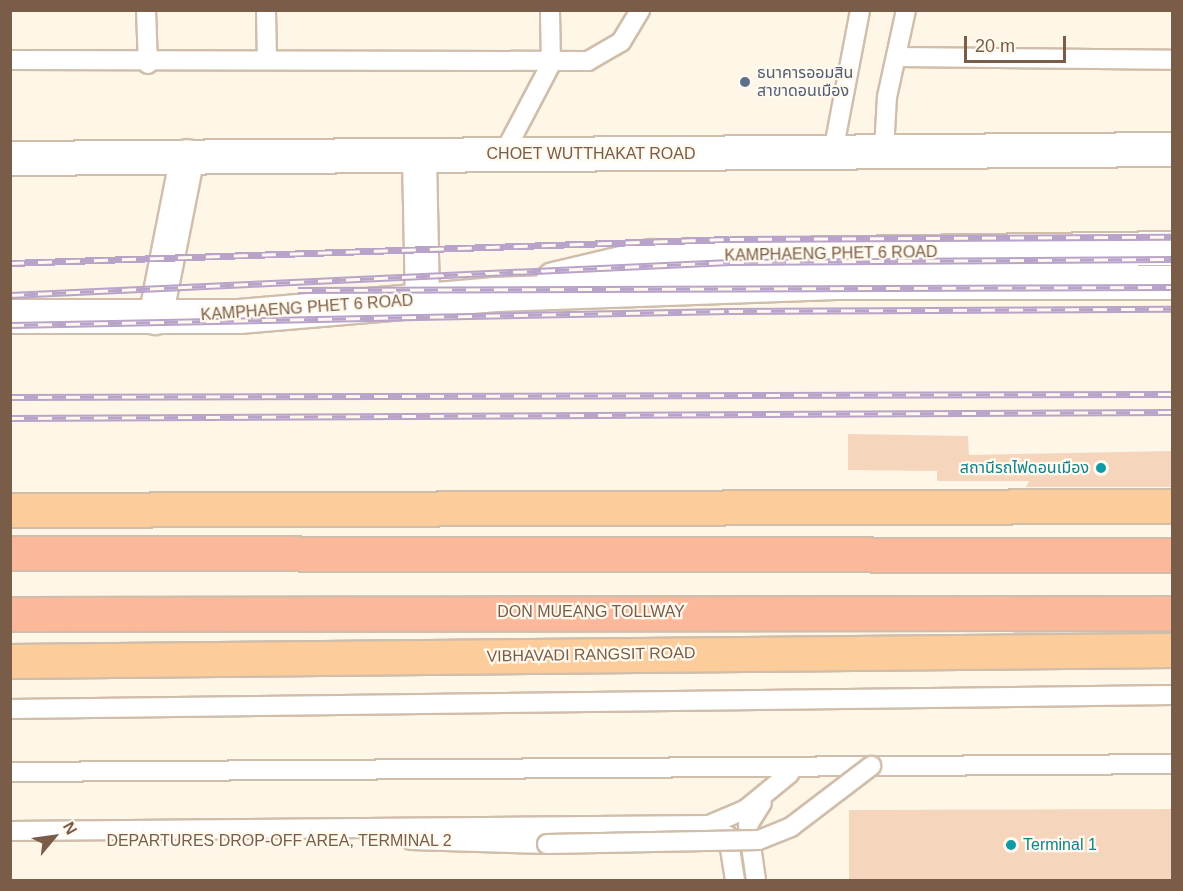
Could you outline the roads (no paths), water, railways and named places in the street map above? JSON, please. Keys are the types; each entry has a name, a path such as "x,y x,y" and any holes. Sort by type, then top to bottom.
{"highway":[{"path":"10,510 1173,506"},
{"path":"10,553 1173,555"},
{"name":"DON MUEANG TOLLWAY","path":"10,614 1173,613"},
{"name":"VIBHAVADI RANGSIT ROAD","path":"10,661 1173,650"}],"main road":[{"name":"CHOET WUTTHAKAT ROAD","path":"10,158 187,156 419,158 504,153 1173,149"},
{"path":"155,317 187,156"},
{"path":"419,158 422,300"},
{"name":"KAMPHAENG PHET 6 ROAD","path":"495,294 650,256 1173,248"},
{"name":"KAMPHAENG PHET 6 ROAD","path":"10,316 239,316 495,294 836,282 1173,282"}],"lane":[{"path":"146,10 148,64"},
{"path":"266,10 267,60"},
{"path":"504,153 551,64 550,10"},
{"path":"10,60 148,64 267,60 551,64 588,61 621,42 640,10"},
{"path":"832,152 860,10"},
{"path":"884,150 887,97 898,57 906,10"},
{"path":"898,57 1173,60"},
{"path":"10,709 1173,695"},
{"path":"10,778 790,773 1173,764"},
{"name":"DEPARTURES DROP-OFF AREA, TERMINAL 2","path":"10,841 345,838 547,844 759,840 791,827 875,770"},
{"path":"10,772 1173,771"},
{"path":"756,880 748,825 766,796 790,773"},
{"path":"10,831 709,825 766,796"},
{"path":"709,825 728,836 735,880"}],"railway":[{"path":"10,263 730,239 1172,237"},
{"path":"10,295 730,262 1172,259"},
{"path":"298,290 1172,287"},
{"path":"10,325 729,311 1172,309"},
{"path":"10,397 1172,394"},
{"path":"10,418 1172,412"}],"place":[{"name":"ธนาคารออมสิน สาขาดอนเมือง","path":"745,82"},
{"name":"สถานีรถไฟดอนเมือง","path":"1101,468"},
{"name":"Terminal 1","path":"1011,845"}]}
